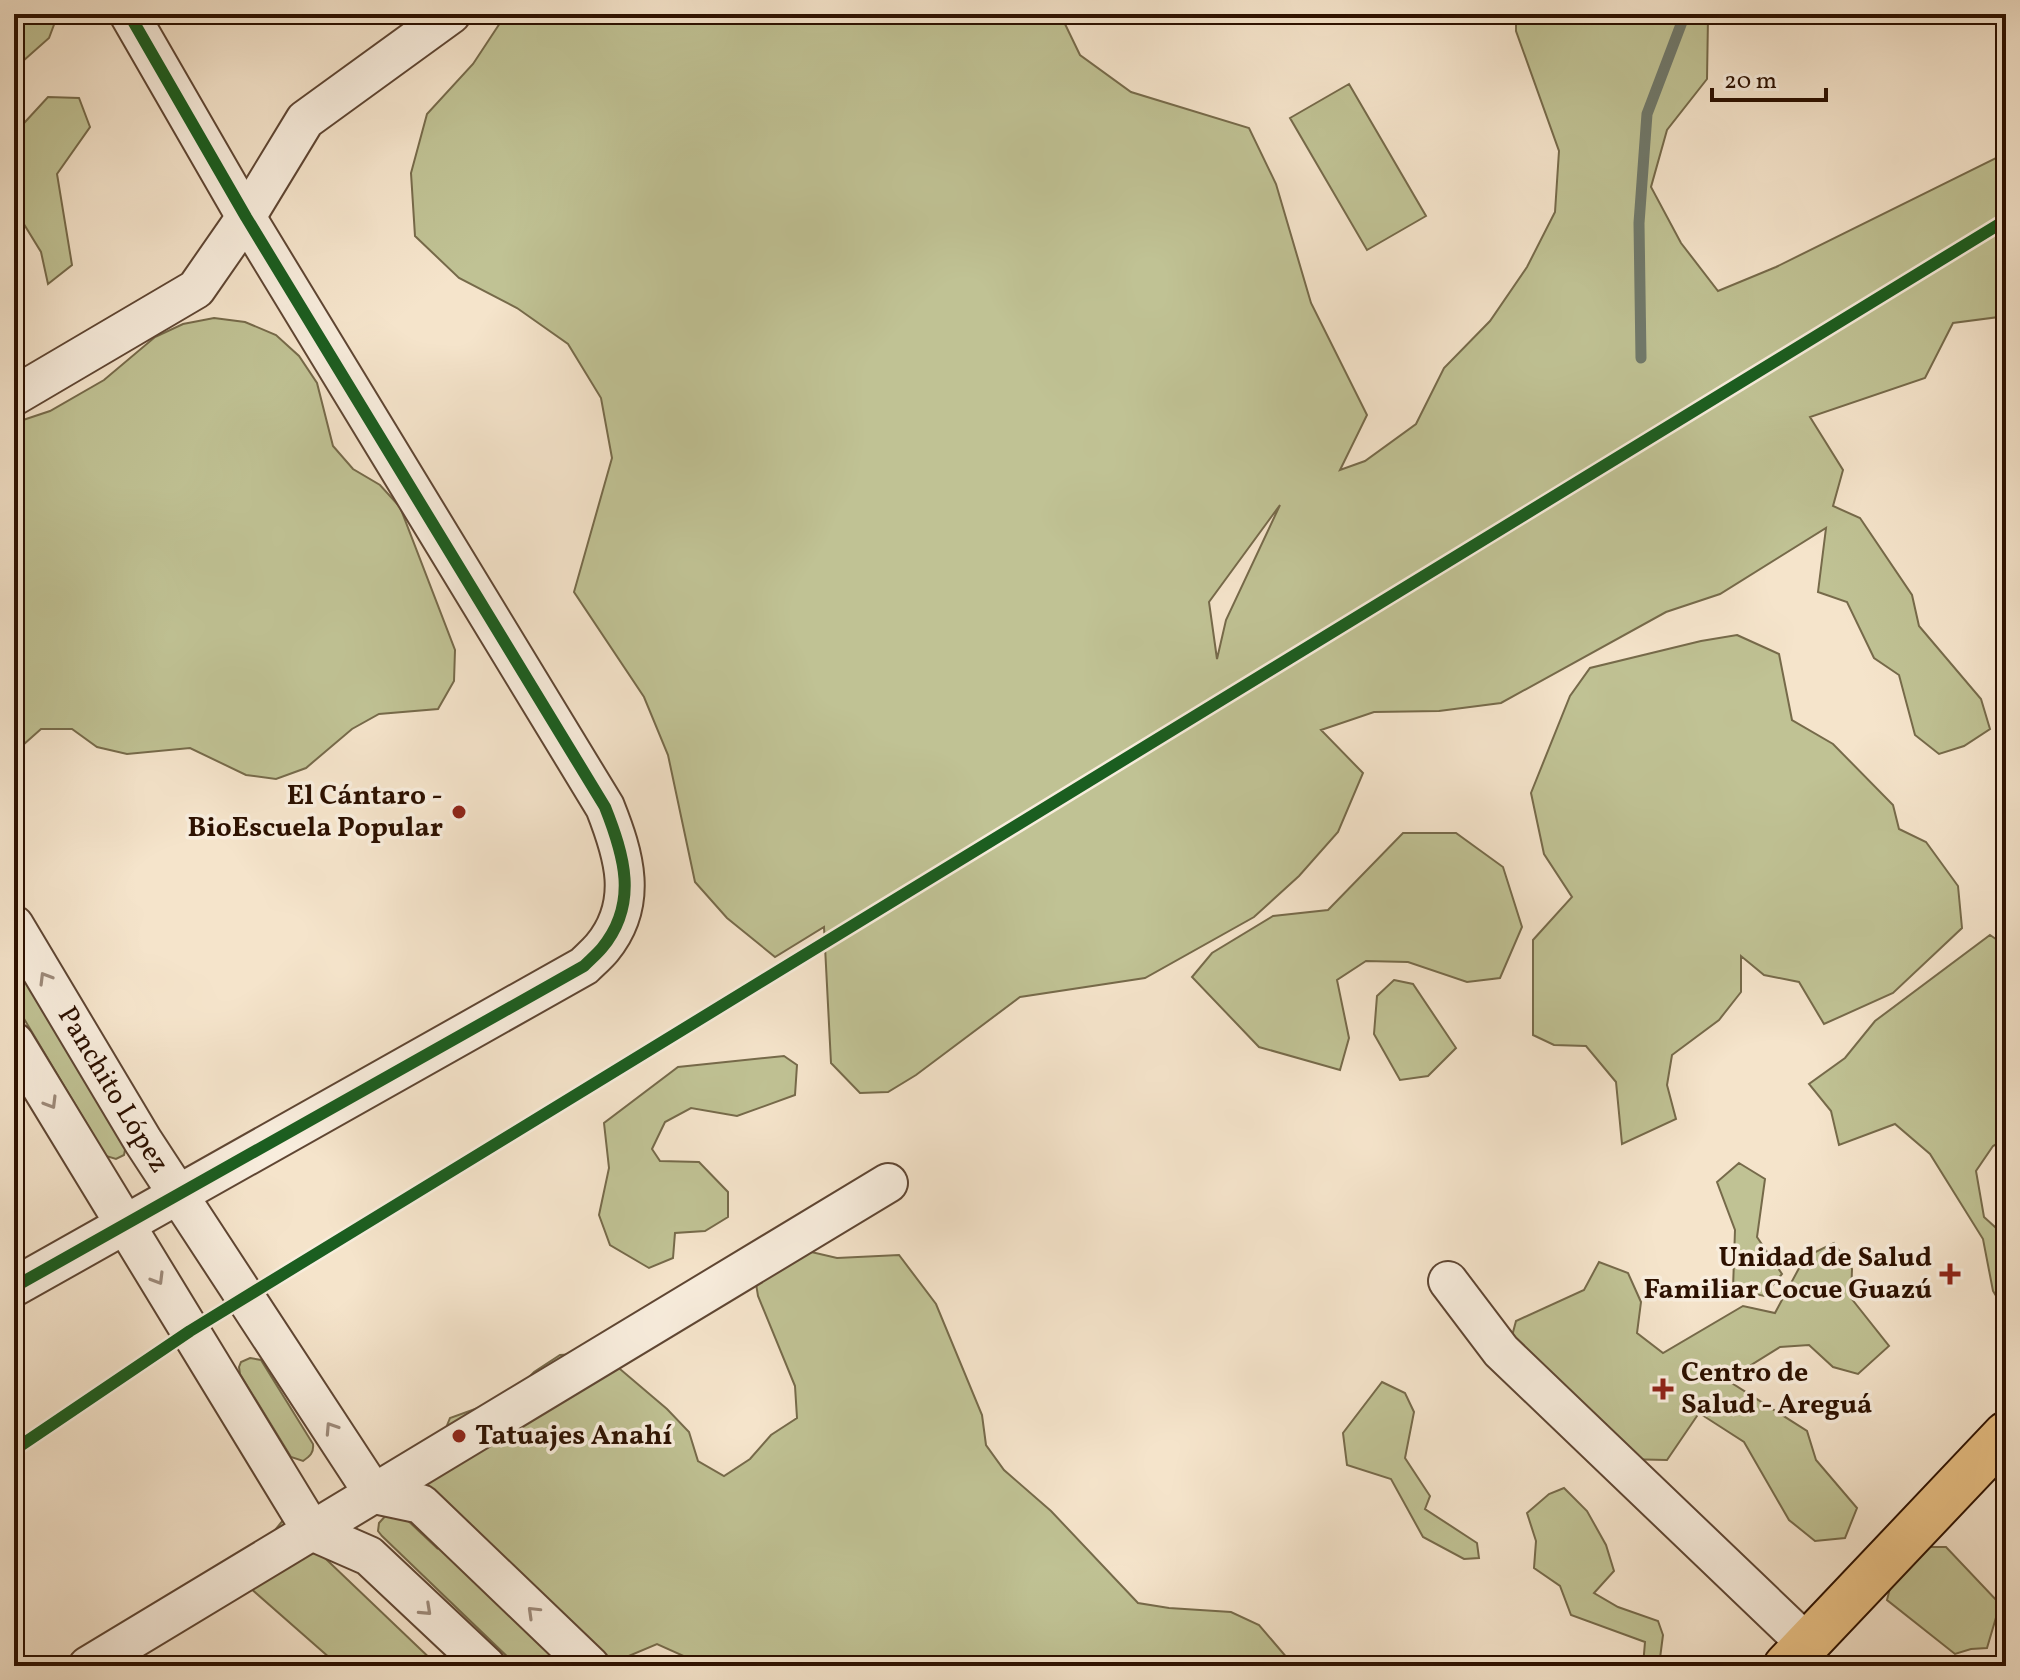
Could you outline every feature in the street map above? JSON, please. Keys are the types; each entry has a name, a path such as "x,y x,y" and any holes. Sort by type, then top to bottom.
{"main road":[{"path":"1796,1655 2006,1434"}],"street":[{"path":"14,1287 584,966 609,938 625,901 619,842 605,807 246,217 129,14"},
{"path":"14,396 196,289 246,217 305,120 451,14"},
{"name":"Panchito López","path":"14,925 143,1141 374,1494"},
{"path":"14,1042 312,1531 369,1556 486,1666"},
{"path":"88,1666 888,1183"},
{"path":"1448,1281 1501,1351 1796,1655"},
{"path":"374,1494 421,1504 590,1666"}],"green space":[{"path":"14,14 58,14 49,38 14,69"},
{"path":"506,14 1045,14 1065,24 1080,55 1131,92 1249,128 1276,184 1311,303 1367,415 1340,470 1365,461 1416,424 1444,368 1490,321 1527,267 1555,212 1559,151 1516,31 1516,14 1705,14 1708,18 1707,79 1667,130 1651,187 1681,243 1718,291 1776,267 2006,153 2006,316 1953,323 1925,378 1810,417 1843,470 1833,506 1860,518 1912,595 1919,626 1981,699 1990,729 1964,746 1939,754 1915,735 1899,675 1874,658 1847,602 1818,592 1826,528 1720,594 1666,612 1501,703 1439,711 1374,712 1321,730 1363,773 1338,832 1299,876 1254,917 1145,978 1020,997 916,1075 888,1092 860,1093 831,1063 824,927 775,957 727,918 695,882 668,755 644,697 574,592 612,458 601,398 568,344 517,308 459,278 415,236 411,173 427,114 473,64","holes":["1280,505 1226,620 1217,659 1209,602"]},
{"path":"1349,84 1426,216 1367,250 1290,118"},
{"path":"48,97 79,98 90,127 57,174 72,265 48,284 41,252 14,208 14,134"},
{"path":"214,318 245,322 276,335 299,356 317,383 333,446 353,469 380,485 400,507 455,650 454,681 438,709 379,714 352,729 306,768 276,779 246,775 190,748 127,754 97,747 72,729 41,729 14,753 14,423 50,411 104,380 155,337 183,324"},
{"path":"1737,635 1779,654 1792,720 1833,744 1893,805 1899,829 1926,842 1958,886 1962,928 1893,993 1824,1024 1799,982 1764,975 1741,956 1741,992 1719,1020 1672,1055 1667,1085 1676,1119 1622,1144 1616,1082 1586,1046 1554,1045 1533,1035 1533,940 1572,897 1544,854 1531,793 1570,696 1590,668"},
{"path":"1403,833 1456,833 1503,867 1522,927 1500,978 1467,982 1408,962 1366,961 1337,980 1349,1038 1340,1070 1259,1047 1192,977 1212,953 1273,916 1328,910"},
{"path":"1990,935 2006,946 2006,1139 1993,1146 1976,1171 1984,1217 2006,1237 2006,1312 1993,1291 1983,1239 1930,1154 1895,1124 1839,1145 1831,1111 1809,1084 1845,1058 1875,1021"},
{"path":"14,959 126,1145 124,1155 116,1159 106,1156 14,1002"},
{"path":"1394,980 1413,984 1456,1048 1428,1076 1400,1080 1374,1034 1377,996"},
{"path":"784,1056 797,1065 795,1095 737,1116 691,1108 665,1122 652,1149 660,1161 699,1162 728,1192 728,1217 705,1231 675,1233 673,1258 649,1268 610,1245 599,1215 609,1168 604,1123 678,1067"},
{"path":"1739,1163 1765,1179 1757,1237 1782,1274 1764,1296 1733,1289 1735,1230 1717,1182"},
{"path":"1834,1243 1852,1269 1851,1298 1889,1346 1858,1374 1833,1367 1809,1345 1780,1347 1727,1380 1807,1431 1816,1460 1857,1508 1845,1538 1815,1541 1789,1520 1744,1442 1699,1413 1667,1460 1621,1459 1606,1424 1574,1415 1508,1351 1516,1321 1584,1290 1599,1262 1628,1273 1641,1302 1637,1333 1663,1353 1743,1306 1775,1313 1805,1257"},
{"path":"777,1244 837,1258 899,1255 936,1304 982,1415 986,1445 1004,1470 1051,1511 1138,1603 1231,1612 1259,1625 1294,1666 693,1666 686,1657 657,1644 605,1666 570,1666 551,1656 559,1666 517,1666 378,1531 379,1523 388,1513 403,1516 438,1549 427,1475 450,1418 511,1396 534,1372 560,1355 592,1353 620,1369 689,1432 698,1461 724,1476 750,1459 771,1435 797,1418 795,1386 758,1296 753,1265"},
{"path":"250,1358 261,1360 313,1444 311,1454 303,1461 291,1457 240,1374 241,1362"},
{"path":"1382,1382 1405,1393 1414,1412 1405,1458 1430,1496 1425,1509 1477,1543 1479,1558 1464,1559 1423,1537 1391,1479 1347,1465 1343,1433"},
{"path":"1564,1488 1587,1511 1606,1545 1614,1571 1594,1593 1618,1607 1658,1621 1663,1635 1659,1666 1643,1666 1645,1642 1571,1615 1560,1586 1534,1568 1536,1541 1527,1513 1549,1494"},
{"path":"284,1519 438,1666 339,1666 232,1572 267,1540"},
{"path":"1916,1547 1946,1547 2000,1604 1987,1648 1955,1654 1887,1600 1894,1572"}],"waterway":[{"path":"1641,358 1639,223 1647,114 1685,14"}],"cycle path":[{"path":"14,1287 584,966 614,931 624,896 622,861 605,807 246,217 129,14"},
{"path":"14,1450 190,1331 2006,220"}],"place":[{"name":"El Cántaro - BioEscuela Popular","path":"459,812"},
{"name":"Unidad de Salud Familiar Cocue Guazú","path":"1950,1274"},
{"name":"Centro de Salud - Areguá","path":"1663,1389"},
{"name":"Tatuajes Anahí","path":"459,1436"}]}
